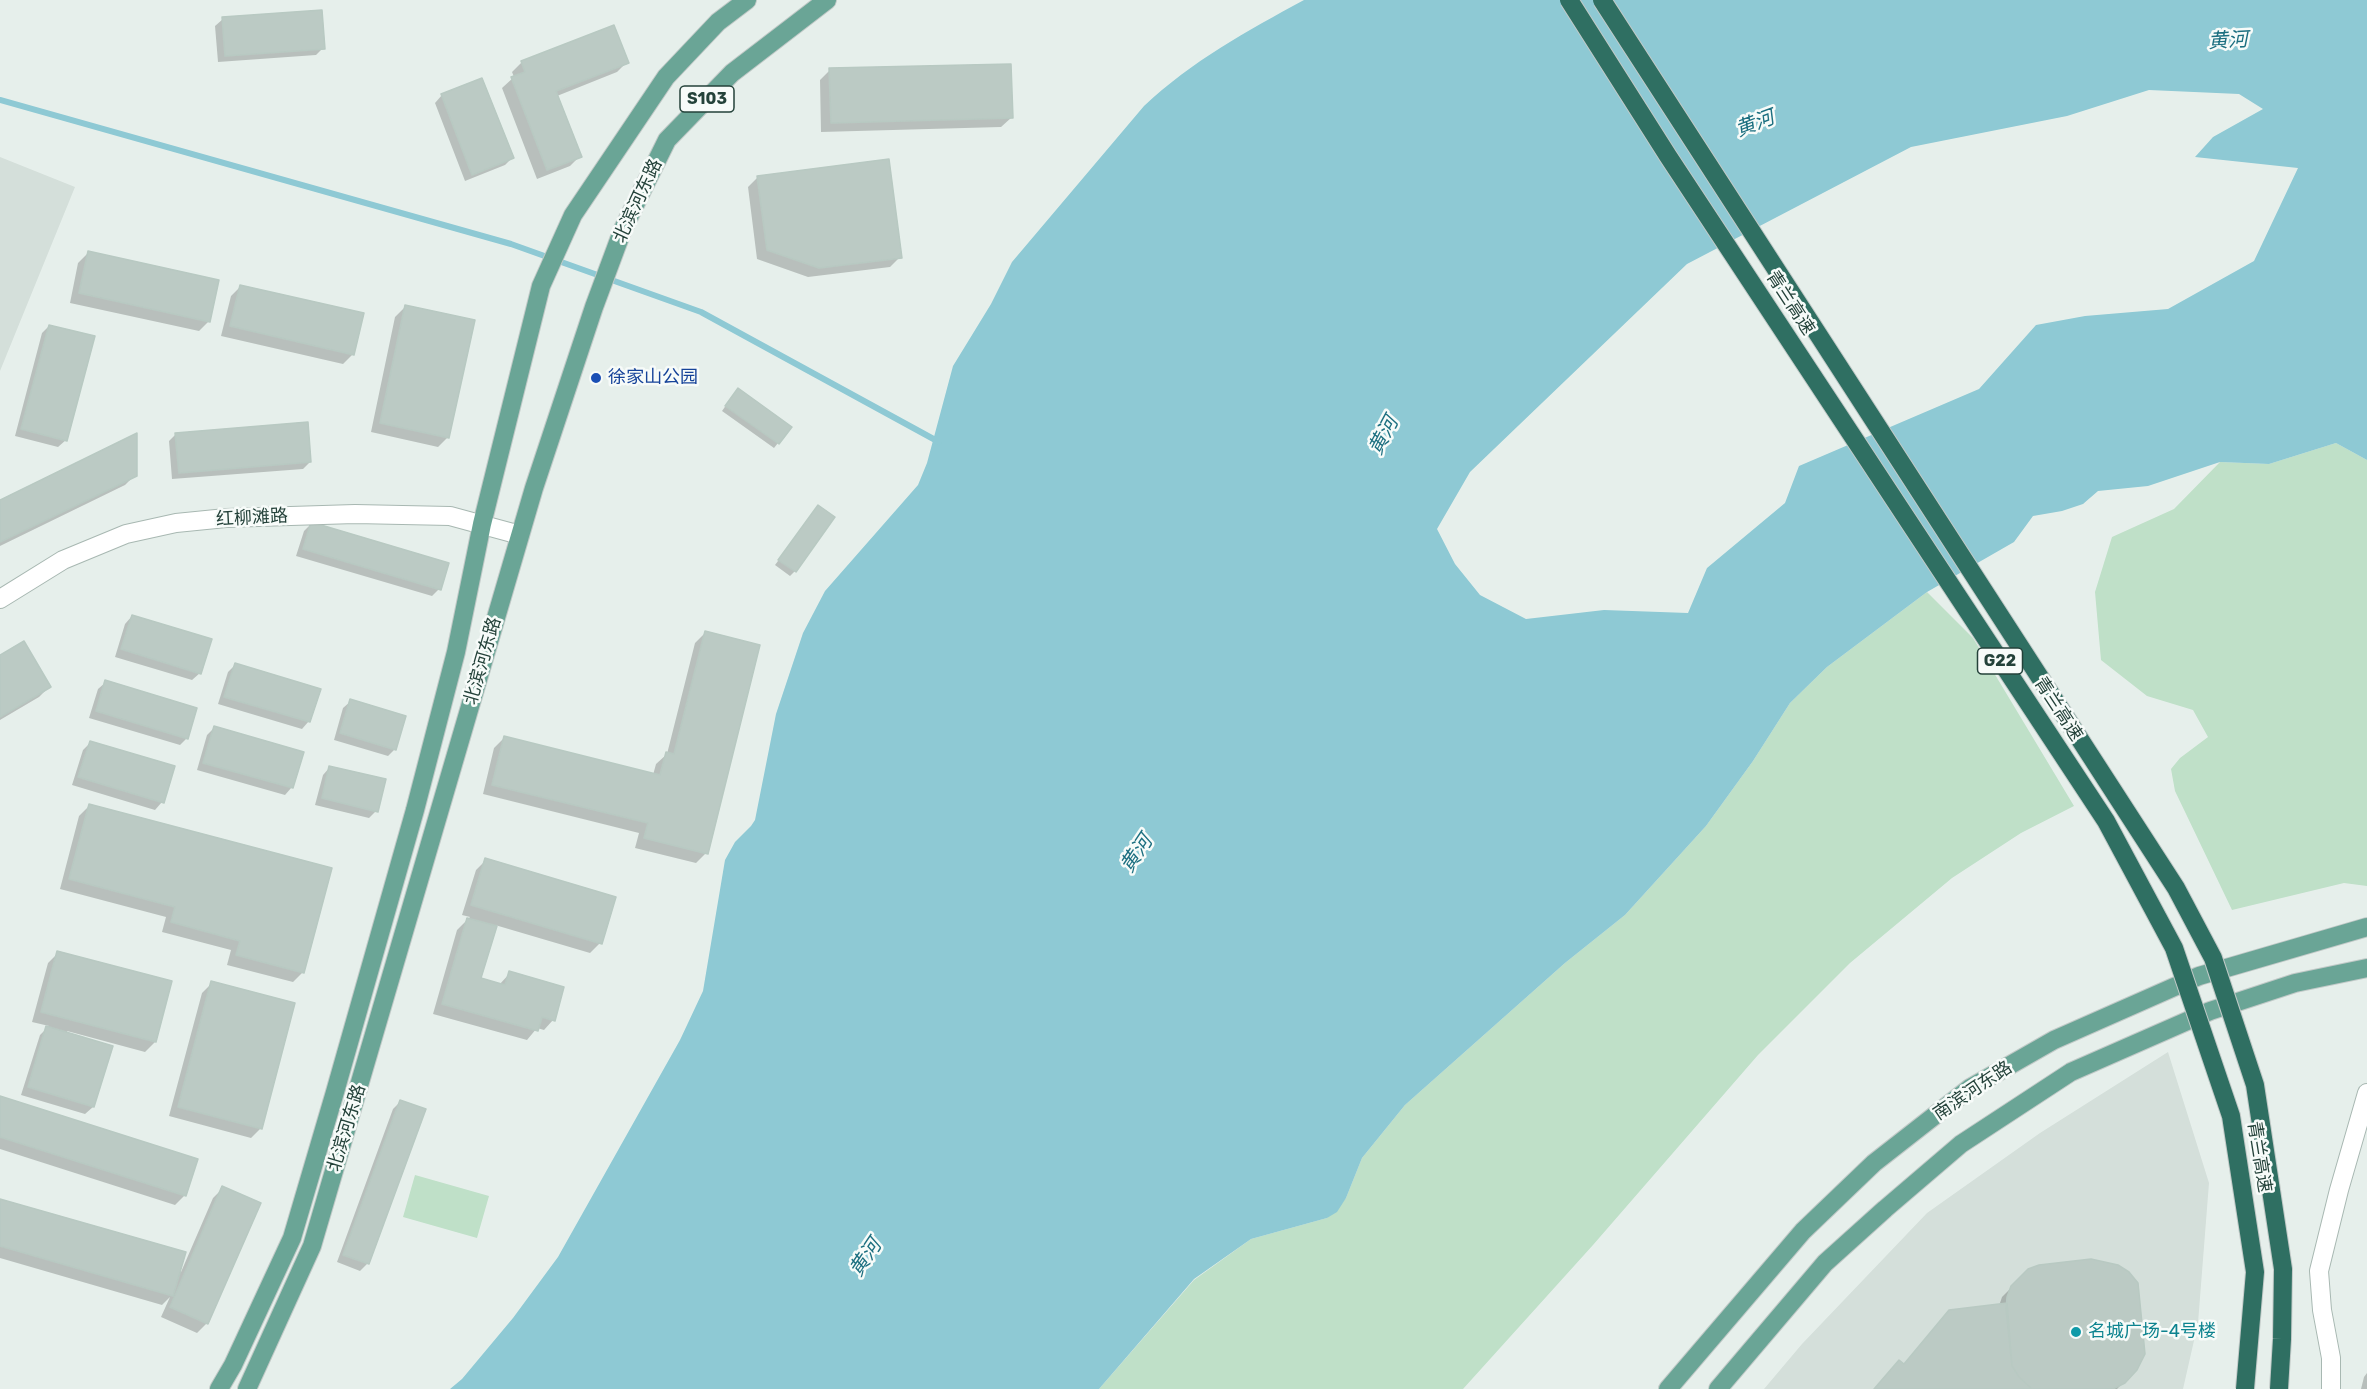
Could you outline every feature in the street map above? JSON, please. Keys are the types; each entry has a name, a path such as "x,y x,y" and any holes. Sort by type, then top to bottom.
{"highway":[{"name":"青兰高速","path":"1569,0 1674,166 2106,821 2174,948 2231,1116 2255,1272 2245,1389"},
{"name":"青兰高速","path":"1602,0 2176,888 2213,958 2255,1085 2270,1177 2283,1269 2279,1389"}],"main road":[{"name":"北滨河东路","path":"219,1389 233,1365 292,1238 415,810 456,652 482,524 540,286 573,214 666,77 718,22 747,0"},
{"name":"北滨河东路","path":"247,1389 312,1246 519,535 594,307 623,229 667,140 732,73 827,0"},
{"name":"南滨河东路","path":"1668,1389 1803,1231 1874,1163 1970,1088 2054,1040 2199,976 2367,927"},
{"name":"南滨河东路","path":"1718,1389 1825,1263 1885,1209 1961,1144 2071,1072 2210,1011 2295,984 2367,968"}],"street":[{"name":"红柳滩路","path":"0,599 74,556 126,534 176,523 226,518 355,514 450,516 519,535"},
{"path":"2331,1389 2331,1358 2322,1310 2319,1271 2367,1093"}],"shaded area":[{"path":"0,157 75,187 0,371"},
{"path":"2168,1052 2209,1183 2198,1323 2183,1389 1764,1389 1802,1344 1927,1213 2040,1133"}],"green space":[{"path":"2336,443 2367,460 2367,886 2344,883 2232,910 2175,791 2171,769 2180,758 2208,737 2193,710 2147,696 2101,660 2095,592 2112,537 2174,509 2220,462 2269,464"},
{"path":"1927,592 1973,638 2074,806 2021,833 1952,878 1850,963 1758,1055 1593,1245 1463,1389 1099,1389 1194,1280 1251,1239 1327,1218 1346,1198 1362,1158 1405,1105 1565,963 1625,915 1706,826 1753,761 1790,703 1827,667"},
{"path":"415,1175 489,1196 477,1238 403,1217"}],"water":[{"name":"黄河","path":"1304,0 2367,0 2367,460 2336,443 2269,464 2220,462 2148,486 2098,491 2083,504 2062,511 2033,516 2014,542 1927,592 1827,667 1790,703 1753,761 1706,826 1625,915 1565,963 1405,1105 1362,1158 1346,1198 1337,1212 1327,1218 1251,1239 1194,1279 1099,1389 450,1389 462,1379 513,1318 558,1257 680,1040 703,991 725,860 735,842 755,820 776,714 803,633 825,591 918,485 927,463 953,366 991,304 1012,262 1144,106 1201,61 1241,35","holes":["2149,90 2239,94 2263,109 2213,137 2195,157 2298,168 2254,261 2168,309 2085,316 2036,325 1979,389 1799,466 1785,503 1707,568 1688,613 1604,610 1526,619 1480,595 1455,564 1437,529 1470,472 1687,264 1911,147 2067,116"]}],"building":[{"path":"322,10 325,49 225,56 222,17"},
{"path":"614,25 629,63 556,91 582,157 547,170 511,77 525,72 521,61"},
{"path":"1011,64 1013,118 831,123 829,68"},
{"path":"482,78 514,158 472,175 441,94"},
{"path":"889,159 902,258 819,268 767,250 757,176"},
{"path":"88,251 219,280 210,322 79,293"},
{"path":"240,285 364,313 354,355 230,326"},
{"path":"405,305 475,320 449,438 380,423"},
{"path":"49,325 95,336 67,441 21,429"},
{"path":"738,388 792,427 779,444 725,406"},
{"path":"308,422 311,462 179,473 175,433"},
{"path":"137,433 137,476 0,542 0,500"},
{"path":"818,505 835,517 796,572 778,560"},
{"path":"311,522 449,563 441,590 303,549"},
{"path":"132,615 212,639 201,674 121,649"},
{"path":"705,631 760,645 708,854 644,838 648,823 492,785 504,736 660,775 666,752 674,754"},
{"path":"24,641 51,687 0,717 0,655"},
{"path":"235,663 321,689 310,722 224,697"},
{"path":"105,680 197,708 188,739 96,711"},
{"path":"350,699 406,716 396,750 340,733"},
{"path":"214,726 304,752 293,788 203,763"},
{"path":"90,741 175,766 164,803 78,777"},
{"path":"329,766 386,779 378,812 322,798"},
{"path":"89,804 332,868 304,973 236,955 240,941 171,922 175,907 69,879"},
{"path":"485,858 616,897 602,944 471,905"},
{"path":"467,918 497,926 481,978 505,985 509,971 564,987 555,1021 542,1017 538,1031 442,1004"},
{"path":"57,951 172,981 156,1042 41,1012"},
{"path":"211,981 295,1003 262,1129 178,1107"},
{"path":"46,1026 113,1046 94,1107 28,1087"},
{"path":"0,1096 198,1159 186,1196 0,1137"},
{"path":"400,1100 426,1109 369,1264 343,1255"},
{"path":"222,1186 261,1203 208,1324 170,1307"},
{"path":"0,1199 186,1252 173,1296 0,1246"},
{"name":"名城广场-4号楼","path":"2091,1259 2118,1265 2129,1272 2138,1283 2145,1354 2137,1370 2125,1383 2113,1389 2032,1389 2019,1377 2012,1366 2006,1309 2011,1286 2028,1269 2039,1265"},
{"path":"2007,1303 2012,1366 2019,1377 2032,1389 1874,1389 1899,1360 1904,1364 1949,1310"}],"waterway":[{"path":"0,100 511,244 701,312 939,442"}],"place":[{"name":"徐家山公园","path":"596,378"},
{"name":"名城广场-4号楼","path":"2076,1332"}]}
